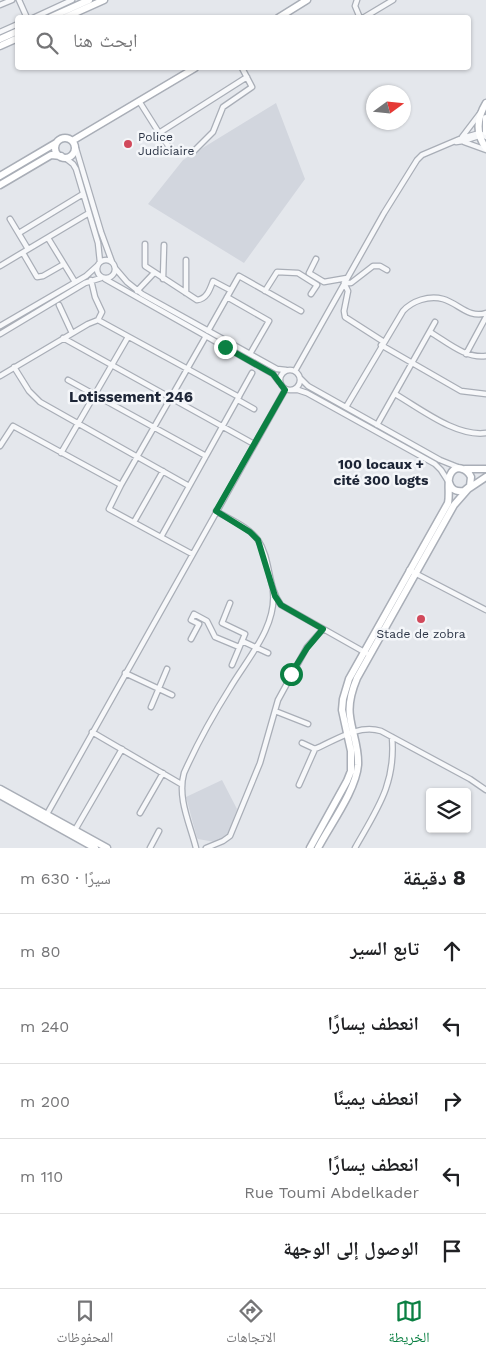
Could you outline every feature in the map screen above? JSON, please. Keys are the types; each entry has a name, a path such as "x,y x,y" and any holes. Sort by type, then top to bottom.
{"street":[{"path":"0,5 12,0"},
{"path":"19,0 26,15"},
{"path":"40,15 72,0"},
{"path":"55,15 89,0"},
{"path":"71,15 104,0"},
{"path":"288,15 308,0"},
{"path":"357,0 356,6 360,15"},
{"path":"366,15 393,0"},
{"path":"0,32 15,25"},
{"path":"0,39 15,32"},
{"path":"0,46 15,39"},
{"path":"74,143 192,70"},
{"path":"139,101 172,151 194,151 213,132 223,107 252,87 243,70"},
{"path":"159,133 247,77"},
{"path":"486,103 478,118 486,149"},
{"path":"462,140 481,112"},
{"path":"483,134 486,118"},
{"path":"295,371 412,167 422,155 454,142 483,134"},
{"path":"0,176 64,138 74,143 101,232 115,268 137,291 273,374 285,390"},
{"path":"462,140 486,149"},
{"path":"56,143 55,150 73,164 98,243 97,273 103,278 277,369 295,371 308,386 440,460 467,471 471,478 468,489 454,505 412,571"},
{"path":"0,185 51,155 62,157 73,154 74,143"},
{"path":"19,234 83,194"},
{"path":"0,266 89,213"},
{"path":"10,219 28,249"},
{"path":"48,238 75,282"},
{"path":"145,244 145,266 197,300 201,300 209,292 213,281 230,290"},
{"path":"163,279 164,244"},
{"path":"23,253 37,277 43,276 64,264"},
{"path":"316,259 309,273 324,282 347,278"},
{"path":"0,326 92,272 98,264 106,260 112,262"},
{"path":"186,260 186,293"},
{"path":"344,283 351,283 373,266 380,266 387,270"},
{"path":"0,334 91,280 112,276 115,268"},
{"path":"265,291 277,272 298,273 316,285 311,294"},
{"path":"137,291 154,273"},
{"path":"192,554 109,508 239,276 300,311"},
{"path":"0,376 63,338 98,320 102,312 95,297 91,280"},
{"path":"344,283 348,291 344,311 345,317 412,364 461,391 486,394"},
{"path":"227,296 269,321 250,354"},
{"path":"346,407 382,343 403,311 413,302 426,299 442,299 458,308 475,314 486,313"},
{"path":"59,305 72,333"},
{"path":"466,354 486,317"},
{"path":"98,320 238,398 254,409"},
{"path":"378,425 435,322"},
{"path":"430,332 466,354 478,357 486,356"},
{"path":"61,453 128,337"},
{"path":"63,338 254,444"},
{"path":"14,367 34,397 78,424 189,486"},
{"path":"280,382 280,375 286,370"},
{"path":"161,537 252,373"},
{"path":"292,390 298,386 300,378"},
{"path":"68,380 206,456"},
{"path":"285,390 298,390 307,393 435,464 441,470 450,486 456,491 460,492 468,489 486,477"},
{"path":"47,814 285,390"},
{"path":"396,394 457,429 472,434 486,433"},
{"path":"0,446 12,426 121,485"},
{"path":"310,848 349,776 352,751 351,696 366,654 448,503 450,496 448,482 450,474 456,469 486,469"},
{"path":"134,522 163,471"},
{"path":"216,511 250,532 258,540 273,591 278,601 286,609 366,654"},
{"path":"412,571 486,610"},
{"path":"196,848 182,797 181,784 188,765 208,726 256,647 272,612 274,602 273,591"},
{"path":"230,603 222,624 244,634 232,665"},
{"path":"272,612 279,608 286,609"},
{"path":"191,639 199,624 191,620 194,614 207,621 215,637 239,647"},
{"path":"206,848 224,841 230,836 260,763 282,689 307,648 323,629"},
{"path":"242,641 268,653"},
{"path":"151,707 168,668"},
{"path":"125,673 172,695"},
{"path":"275,711 308,724"},
{"path":"299,785 315,749 351,733 374,729 470,779 486,790"},
{"path":"92,732 181,784"},
{"path":"318,848 351,789 356,774 358,750 351,733"},
{"path":"356,848 389,782 392,763 392,737"},
{"path":"302,743 315,749"},
{"path":"75,830 122,749"},
{"path":"140,813 163,773"},
{"path":"0,789 107,848"},
{"path":"0,795 95,848"},
{"path":"150,848 159,831"}],"shaded area":[{"path":"276,103 305,179 244,263 148,204 183,160"},
{"path":"222,780 237,809 228,835 215,842 198,839 186,797"}],"place":[{"name":"Police Judiciaire","path":"128,144"},
{"name":"Stade de zobra","path":"421,619"}],"district":[{"name":"Lotissement 246","path":"131,397"},
{"name":"100 locaux + cité 300 logts","path":"381,472"}],"route":[{"path":"225,347 273,374 285,390 216,511 250,532 258,540 263,551 275,596 281,605 323,629 307,648 291,674"}]}
